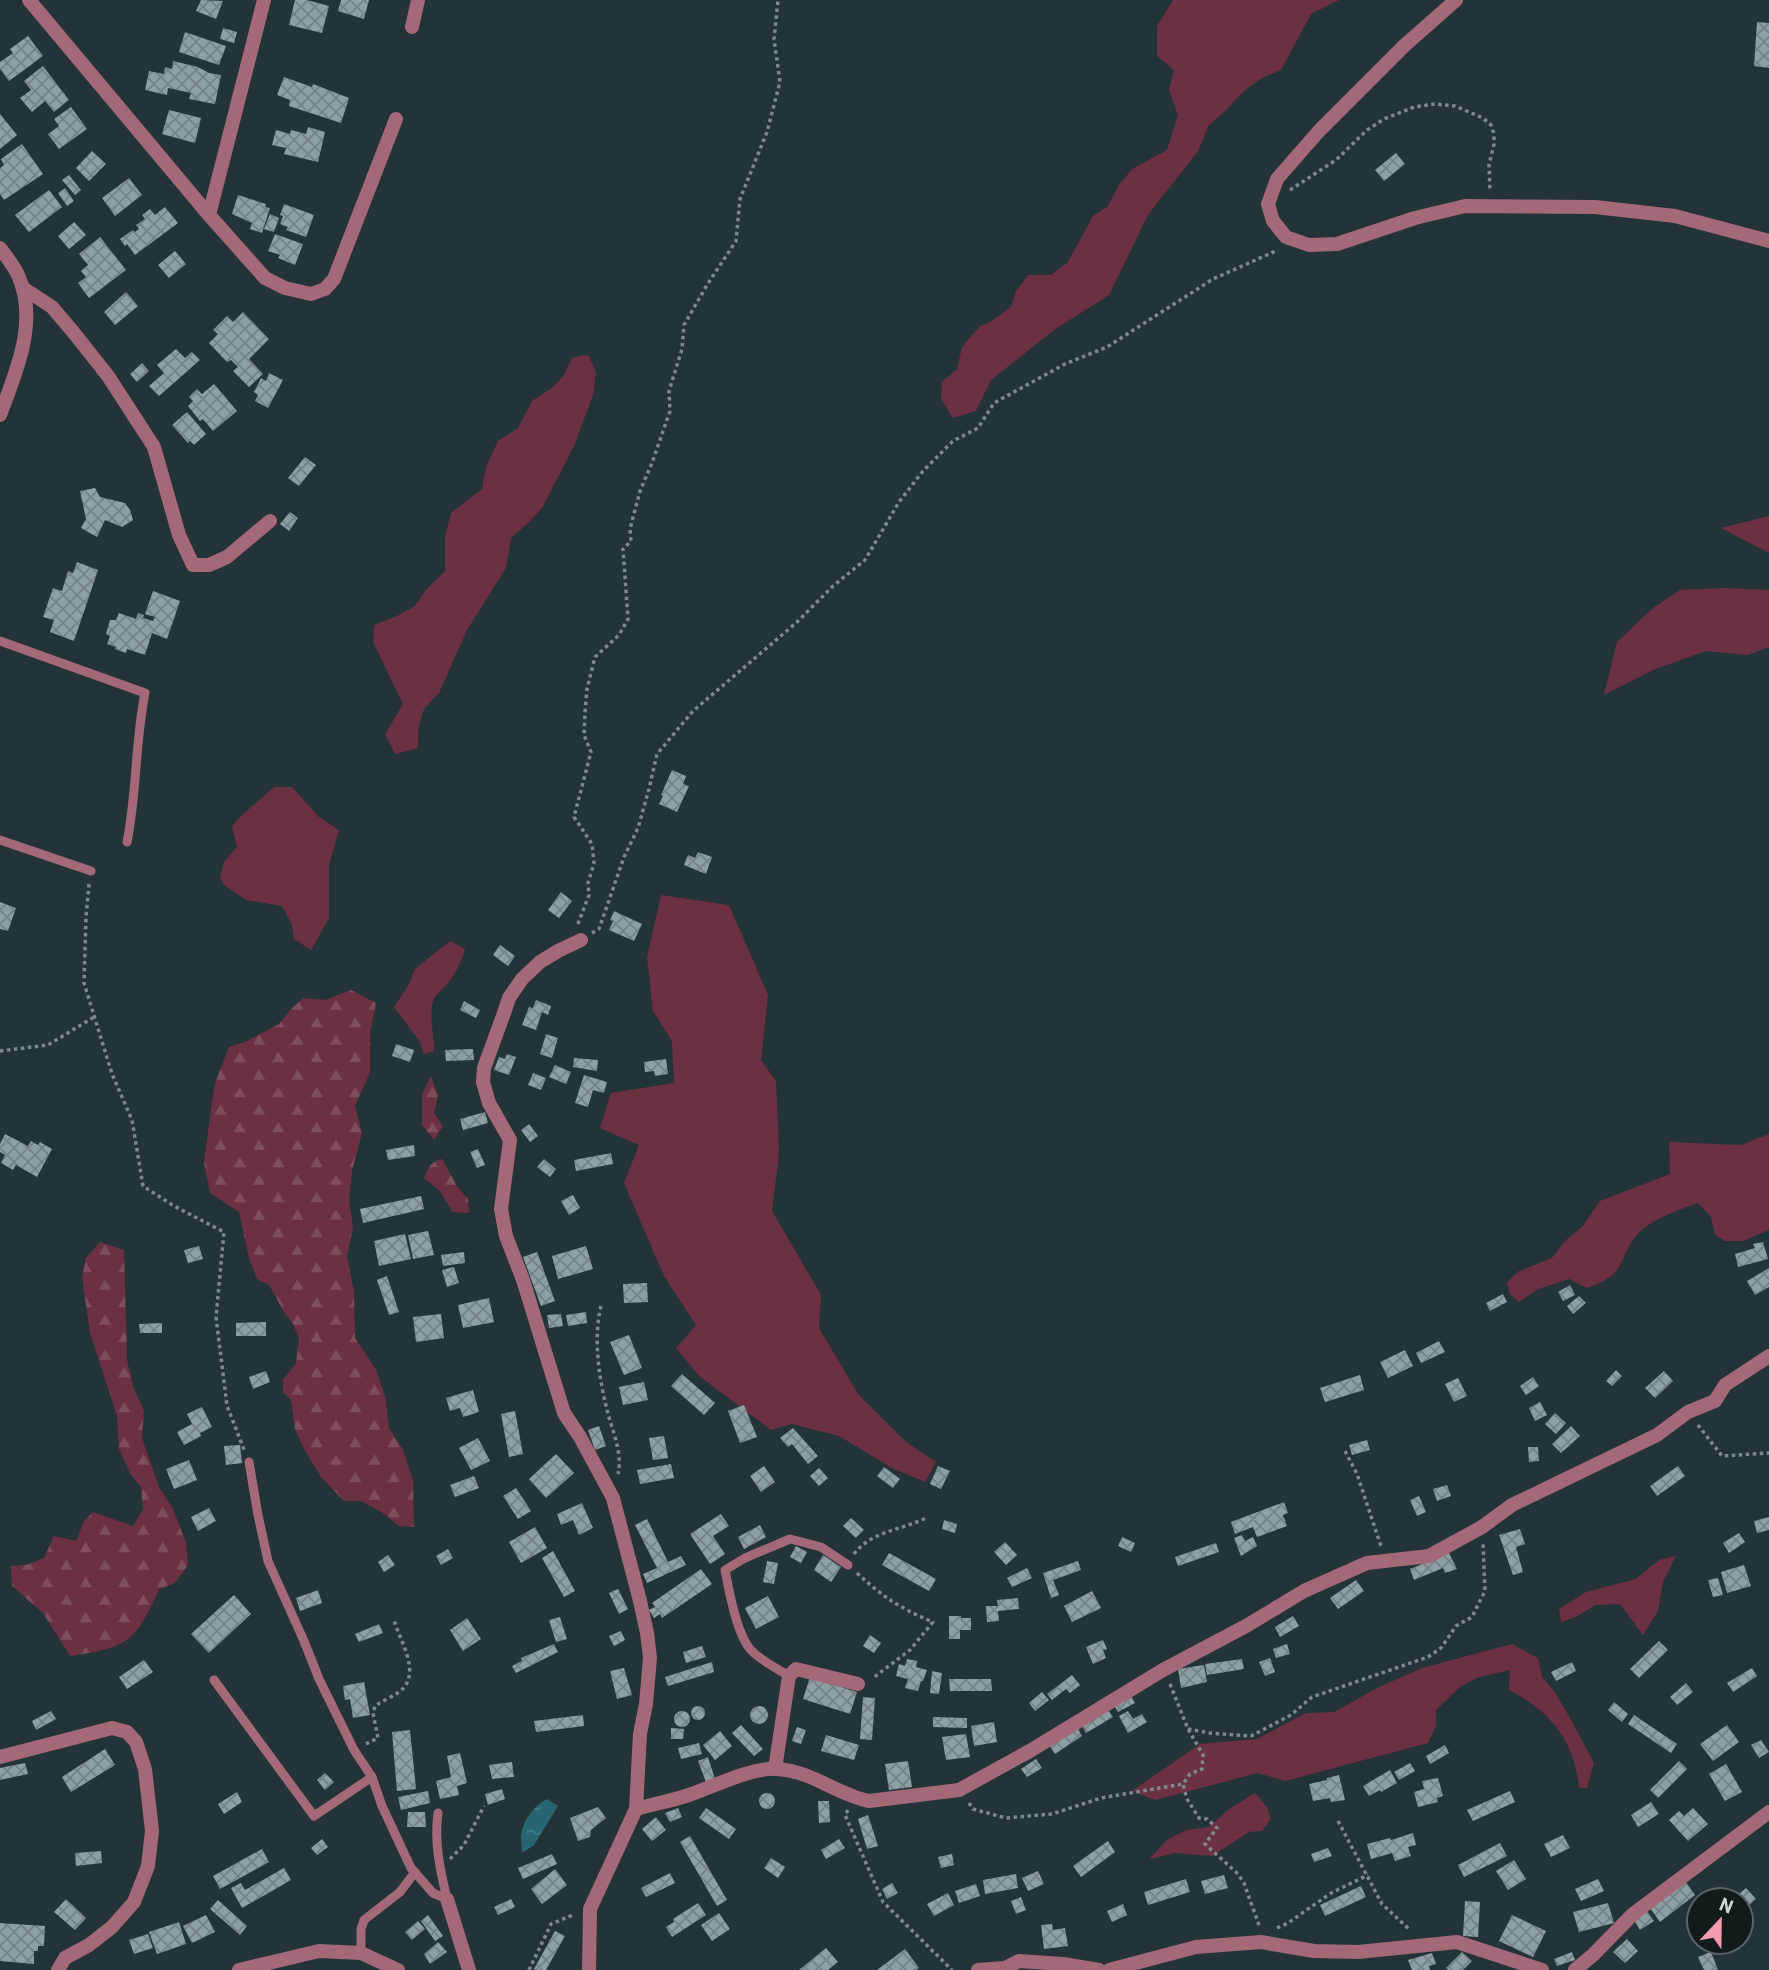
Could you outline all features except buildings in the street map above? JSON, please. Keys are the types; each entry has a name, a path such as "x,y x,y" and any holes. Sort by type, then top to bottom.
{"street":[{"path":"29,0 209,215 265,278 285,288 311,294 325,289 334,279 396,119"},
{"path":"209,215 264,0"},
{"path":"412,27 418,0"},
{"path":"1456,0 1405,45 1318,132 1277,179 1268,204 1273,220 1286,237 1309,245 1337,244 1415,218 1465,206 1595,206 1675,216 1769,241"},
{"path":"0,248 18,275 26,300 26,330 16,373 0,415"},
{"path":"23,288 52,307 74,333 108,376 154,447 179,535 193,565 209,565 227,557 270,521"},
{"path":"581,940 540,962 522,979 509,998 484,1068 483,1082 489,1103 510,1140 501,1209 506,1236 523,1280 564,1413 610,1492 619,1517 640,1601 650,1658 640,1734 636,1809 590,1909 589,1970"},
{"path":"636,1809 688,1795 740,1776 775,1769 802,1774 855,1798 869,1801 959,1790 1304,1591 1367,1563 1429,1556 1482,1527 1512,1505 1657,1435 1688,1412 1715,1401 1725,1385 1769,1356"},
{"path":"775,1769 789,1676 796,1669 858,1684"},
{"path":"0,1757 113,1728 127,1732 136,1742 145,1769 152,1831 148,1866 134,1902 112,1927 89,1945 65,1958 58,1970"},
{"path":"1575,1970 1633,1914 1769,1812"},
{"path":"447,1899 468,1970"},
{"path":"1108,1970 1196,1947 1261,1942 1314,1951 1358,1952 1457,1942 1542,1970"},
{"path":"239,1970 319,1951 361,1954 398,1970"},
{"path":"978,1970 1005,1968 1019,1961 1099,1970"}],"lane":[{"path":"0,641 145,693 139,723 132,817 127,842"},
{"path":"0,840 90,872"},
{"path":"249,1462 268,1561 319,1679 354,1750 372,1777 394,1833 415,1872 433,1893 447,1899"},
{"path":"789,1676 751,1651 734,1611 726,1570 745,1558 790,1539 821,1547 848,1565"},
{"path":"214,1680 314,1816 372,1777"},
{"path":"438,1813 436,1826 439,1865 447,1899"},
{"path":"361,1954 363,1920 400,1892 415,1872"}],"path":[{"path":"778,0 774,39 780,82 767,132 740,199 736,241 706,285 684,325 682,349 669,391 670,411 640,491 630,529 631,541 623,550 628,619 619,635 595,657 587,689 584,735 591,752 574,817 592,844 594,863 588,883 589,895 578,924 581,940 599,929 624,857 638,828 657,754 693,711 865,560 899,502 923,471 953,441 978,428 994,403 1065,364 1107,346 1213,279 1278,250 1286,237"},
{"path":"1291,190 1336,160 1367,130 1384,119 1414,107 1435,103 1483,118 1491,125 1494,144 1489,165 1489,185 1494,206"},
{"path":"90,872 83,983 112,1074 132,1120 143,1186 224,1232 217,1330 227,1406 249,1462"},
{"path":"0,1051 48,1045 94,1017"},
{"path":"601,1306 596,1350 620,1463 610,1492"},
{"path":"1688,1412 1722,1456 1769,1453"},
{"path":"1345,1451 1357,1474 1388,1560"},
{"path":"858,1684 876,1677 910,1650 933,1622 909,1612 883,1596 848,1565 856,1551 876,1536 926,1518"},
{"path":"1188,1729 1251,1735 1291,1715 1312,1697 1428,1657 1441,1648 1455,1626 1472,1617 1485,1591 1482,1527"},
{"path":"354,1750 378,1738 373,1713 375,1706 400,1692 407,1682 410,1666 407,1651 394,1620"},
{"path":"959,1790 973,1809 1006,1818 1052,1814 1101,1798 1182,1784 1190,1774 1202,1769 1203,1755 1188,1729 1163,1670"},
{"path":"1182,1784 1187,1799 1199,1818 1208,1819 1217,1828 1205,1844 1238,1874 1244,1883 1262,1934"},
{"path":"855,1798 845,1815 883,1902 952,1970"},
{"path":"439,1865 453,1857 464,1844 484,1806"},
{"path":"1338,1821 1382,1904 1406,1928 1433,1943"},
{"path":"1270,1930 1288,1923 1331,1893 1368,1875"},
{"path":"529,1970 551,1924 590,1909"}],"green space":[{"path":"1173,0 1339,0 1311,14 1281,70 1262,78 1245,90 1209,125 1198,151 1148,215 1109,295 1054,330 991,380 976,411 953,418 941,399 942,382 957,369 962,347 980,326 1011,307 1016,291 1028,275 1051,275 1068,262 1093,216 1108,206 1119,185 1132,169 1167,150 1178,115 1169,90 1174,70 1157,56 1157,26"},
{"path":"588,355 596,372 593,395 574,446 542,508 511,538 506,568 467,630 439,693 424,709 418,729 418,748 395,754 385,734 403,704 373,642 374,625 415,606 425,591 445,571 445,536 451,513 482,489 486,467 498,441 518,428 532,401 552,388 563,376 573,357"},
{"path":"1769,516 1769,553 1721,528"},
{"path":"1680,590 1769,590 1769,647 1748,655 1706,651 1653,670 1604,695 1617,642 1653,608"},
{"path":"274,787 292,787 319,817 339,830 329,865 329,918 311,950 294,939 292,925 282,906 246,900 224,885 220,878 224,862 237,847 232,826"},
{"path":"661,895 729,905 768,995 761,1060 776,1081 779,1153 772,1211 821,1295 819,1328 858,1394 906,1442 936,1462 925,1482 892,1468 839,1436 792,1424 771,1430 699,1376 676,1348 696,1325 664,1276 624,1183 639,1145 600,1128 611,1093 674,1083 672,1041 653,1011 647,957"},
{"path":"450,941 465,949 456,972 433,1001 434,1051 424,1054 420,1042 394,1007 415,969"},
{"path":"351,990 376,1003 370,1033 370,1072 355,1106 362,1133 352,1171 349,1200 353,1227 347,1256 354,1292 355,1338 376,1370 385,1396 389,1428 403,1450 413,1480 414,1527 399,1526 361,1501 344,1501 321,1477 304,1449 295,1429 291,1400 283,1392 283,1380 296,1363 299,1338 269,1285 257,1279 249,1258 239,1212 210,1193 204,1163 215,1083 229,1047 245,1042 279,1024 303,998 325,1000"},
{"path":"431,1076 438,1095 434,1113 443,1126 434,1140 422,1125 422,1094"},
{"path":"1769,1134 1769,1230 1743,1241 1725,1241 1715,1235 1711,1217 1698,1203 1664,1216 1641,1231 1632,1241 1616,1271 1603,1281 1587,1288 1569,1279 1538,1289 1519,1302 1510,1294 1507,1282 1519,1271 1552,1258 1566,1240 1582,1227 1600,1201 1670,1174 1669,1142 1741,1145"},
{"path":"442,1159 457,1186 468,1199 469,1213 453,1212 439,1190 424,1178 430,1166"},
{"path":"100,1242 124,1250 127,1360 133,1386 144,1411 142,1438 159,1487 172,1507 186,1542 188,1565 175,1583 159,1589 143,1621 127,1639 105,1650 70,1656 43,1613 12,1586 11,1566 26,1565 44,1558 54,1536 76,1541 84,1521 93,1512 133,1526 143,1509 141,1487 131,1475 119,1449 117,1416 90,1333 82,1277 86,1258"},
{"path":"1676,1556 1663,1582 1658,1611 1643,1635 1620,1604 1595,1605 1576,1617 1561,1622 1559,1609 1586,1592 1636,1579 1659,1560"},
{"path":"1512,1644 1538,1658 1542,1677 1554,1691 1594,1763 1587,1788 1579,1788 1572,1756 1558,1729 1537,1708 1509,1690 1510,1670 1479,1677 1461,1686 1436,1710 1436,1726 1428,1743 1285,1781 1258,1773 1155,1800 1132,1791 1200,1744 1257,1739 1306,1713 1334,1712 1379,1687 1422,1668"},
{"path":"1255,1793 1267,1807 1271,1819 1262,1831 1249,1832 1212,1856 1174,1853 1150,1858 1167,1840 1186,1830 1209,1827 1229,1809"}],"water":[{"path":"547,1799 558,1806 534,1845 522,1853 521,1832 526,1821 535,1808"}]}
